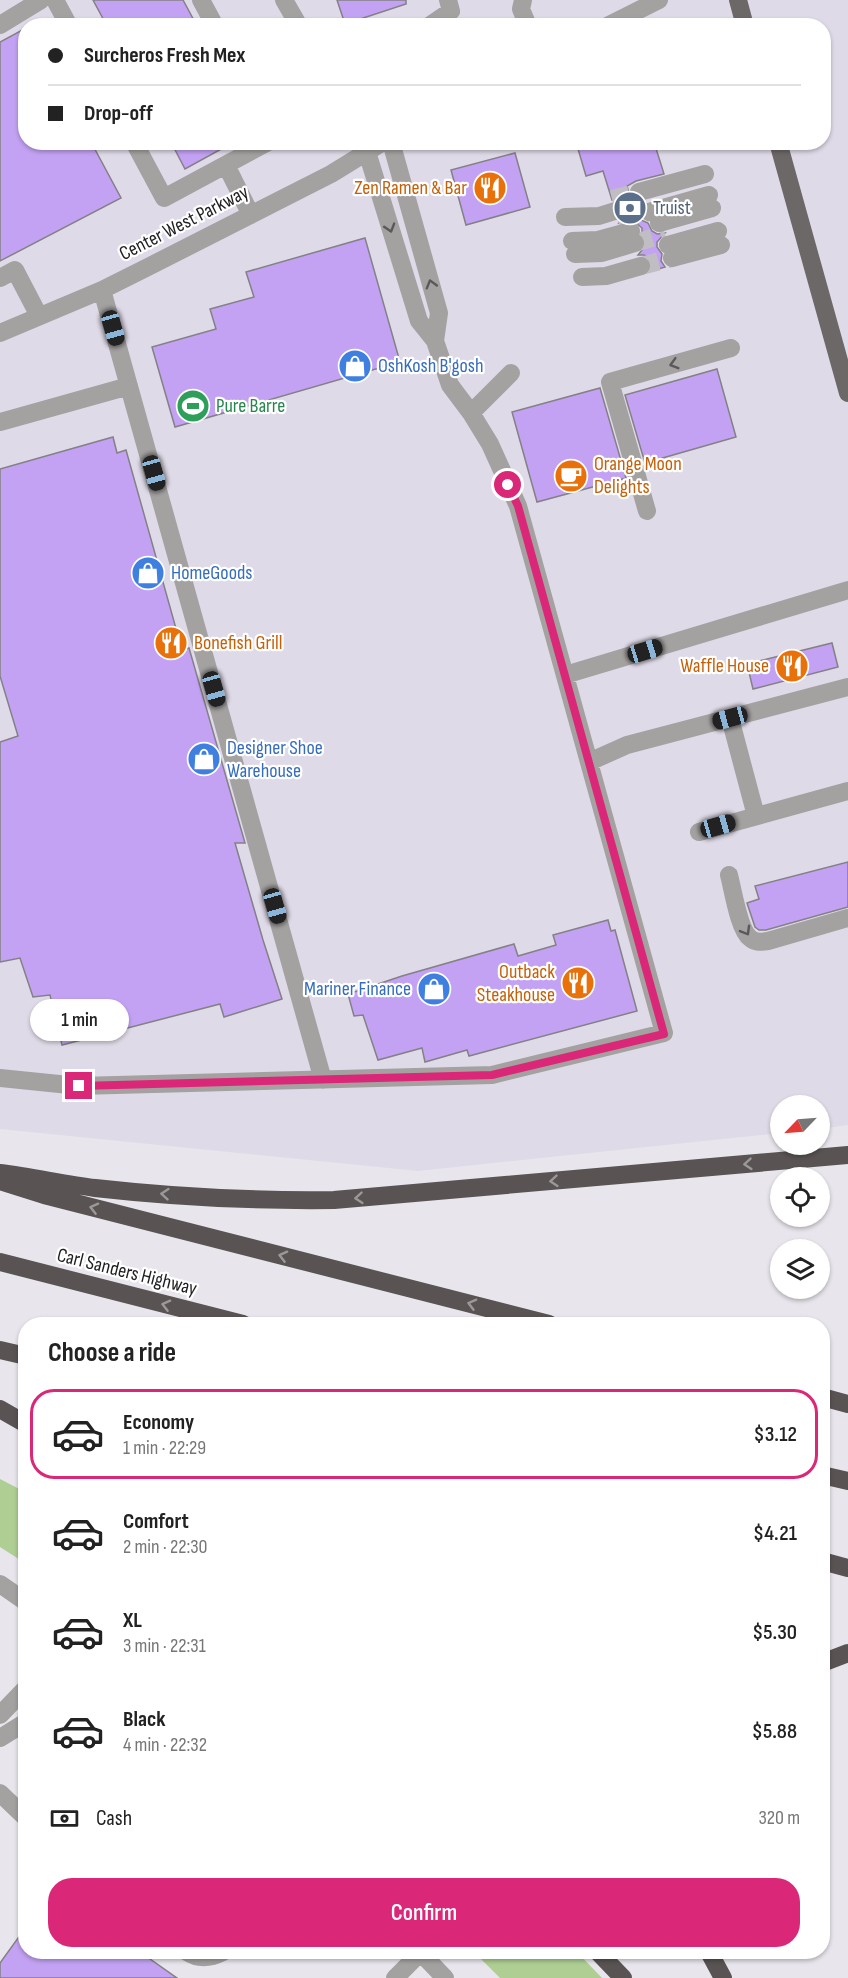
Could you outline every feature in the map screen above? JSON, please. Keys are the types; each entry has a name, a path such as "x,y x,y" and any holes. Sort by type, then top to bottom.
{"highway":[{"path":"0,1173 93,1188 254,1201 334,1200 848,1155"},
{"path":"0,1181 44,1195 522,1317"},
{"name":"Carl Sanders Highway","path":"0,1262 216,1317"},
{"path":"0,1350 18,1354"},
{"path":"830,1399 848,1404"},
{"path":"0,1409 18,1419"},
{"path":"830,1477 848,1481"},
{"path":"830,1563 848,1568"},
{"path":"830,1660 848,1653"},
{"path":"605,1959 623,1978"},
{"path":"713,1959 723,1978"}],"main road":[{"path":"738,0 743,18"},
{"path":"780,150 848,393"}],"street":[{"path":"0,25 41,0"},
{"path":"55,0 65,18"},
{"path":"201,0 211,18"},
{"path":"284,0 294,18"},
{"path":"441,18 451,11 448,0"},
{"path":"524,0 520,9 524,18"},
{"path":"623,18 659,0"},
{"path":"138,150 164,198 253,150"},
{"name":"Center West Parkway","path":"0,333 102,290 251,215 331,174 360,150"},
{"path":"0,1078 79,1086 492,1075 664,1034 518,506 490,444 450,385 435,341 420,321 365,150"},
{"path":"393,150 439,313 435,341"},
{"path":"226,165 251,215"},
{"path":"572,241 595,204 627,232"},
{"path":"656,224 712,208"},
{"path":"656,224 712,208"},
{"path":"656,224 712,208"},
{"path":"572,241 598,240 627,232"},
{"path":"572,241 604,264 627,232"},
{"path":"0,278 15,270 39,316"},
{"path":"102,290 323,1080"},
{"path":"647,511 610,382 731,348"},
{"path":"471,413 511,373"},
{"path":"0,422 129,386"},
{"path":"565,675 848,590"},
{"path":"589,762 627,745 848,687"},
{"path":"730,718 756,816"},
{"path":"699,832 848,791"},
{"path":"729,875 742,927 755,941 768,941 848,918"},
{"path":"0,1584 18,1596"},
{"path":"0,1715 18,1696"},
{"path":"0,1738 18,1727"},
{"path":"0,1793 18,1810"},
{"path":"395,1978 413,1959"},
{"path":"427,1959 445,1978"}],"shaded area":[{"path":"0,0 848,0 848,1125 830,1127 830,1095 770,1095 770,1134 418,1171 0,1129"}],"green space":[{"path":"0,1479 18,1488 18,1559 0,1547"},
{"path":"481,1959 584,1959 602,1978 500,1978"}],"building":[{"path":"93,0 183,0 193,18 103,18"},
{"path":"337,0 406,0 406,4 363,18 343,18"},
{"path":"18,32 18,150 95,150 121,198 0,261 0,42"},
{"path":"175,150 219,150 185,169"},
{"name":"Truist","path":"578,150 656,150 664,174 636,181 627,186 631,200 642,204 638,210 641,220 648,223 652,231 657,234 665,233 657,242 657,247 662,254 661,261 665,267 651,271 652,263 649,258 638,255 646,245 642,228 633,220 619,223 626,214 625,207 618,200 612,200 603,171 586,176"},
{"name":"Zen Ramen & Bar","path":"515,153 530,207 466,225 451,170"},
{"path":"365,238 400,362 175,427 152,347 216,329 210,309 254,297 246,272"},
{"path":"717,369 736,437 645,463 625,395"},
{"path":"600,388 626,478 537,502 512,412"},
{"path":"113,437 117,453 126,450 182,650 189,648 245,843 235,843 282,999 224,1017 220,1004 62,1045 50,995 33,997 20,958 0,962 0,742 18,736 0,676 0,469"},
{"name":"Waffle House","path":"832,643 838,667 753,689 747,664"},
{"path":"848,862 848,907 766,930 759,930 755,927 747,903 759,899 755,886"},
{"path":"608,920 611,931 615,930 637,1011 469,1056 467,1050 425,1062 422,1048 378,1060 363,1015 354,1016 348,994 514,944 518,956 556,945 553,935"},
{"path":"18,1938 18,1959 150,1959 177,1978 0,1978 0,1963"}],"tunnel":[{"path":"612,199 639,192"},
{"path":"618,221 649,212"},
{"path":"635,243 665,234"},
{"path":"641,266 672,258"}],"place":[{"name":"Zen Ramen & Bar","path":"490,188"},
{"name":"Truist","path":"630,208"},
{"name":"OshKosh B'gosh","path":"355,366"},
{"name":"Pure Barre","path":"193,406"},
{"name":"Orange Moon Delights","path":"571,476"},
{"name":"HomeGoods","path":"148,573"},
{"name":"Bonefish Grill","path":"171,643"},
{"name":"Waffle House","path":"792,666"},
{"name":"Designer Shoe Warehouse","path":"204,759"},
{"name":"Outback Steakhouse","path":"578,983"},
{"name":"Mariner Finance","path":"434,989"}],"route":[{"path":"79,1086 492,1075 664,1034 518,506 508,485"}]}
